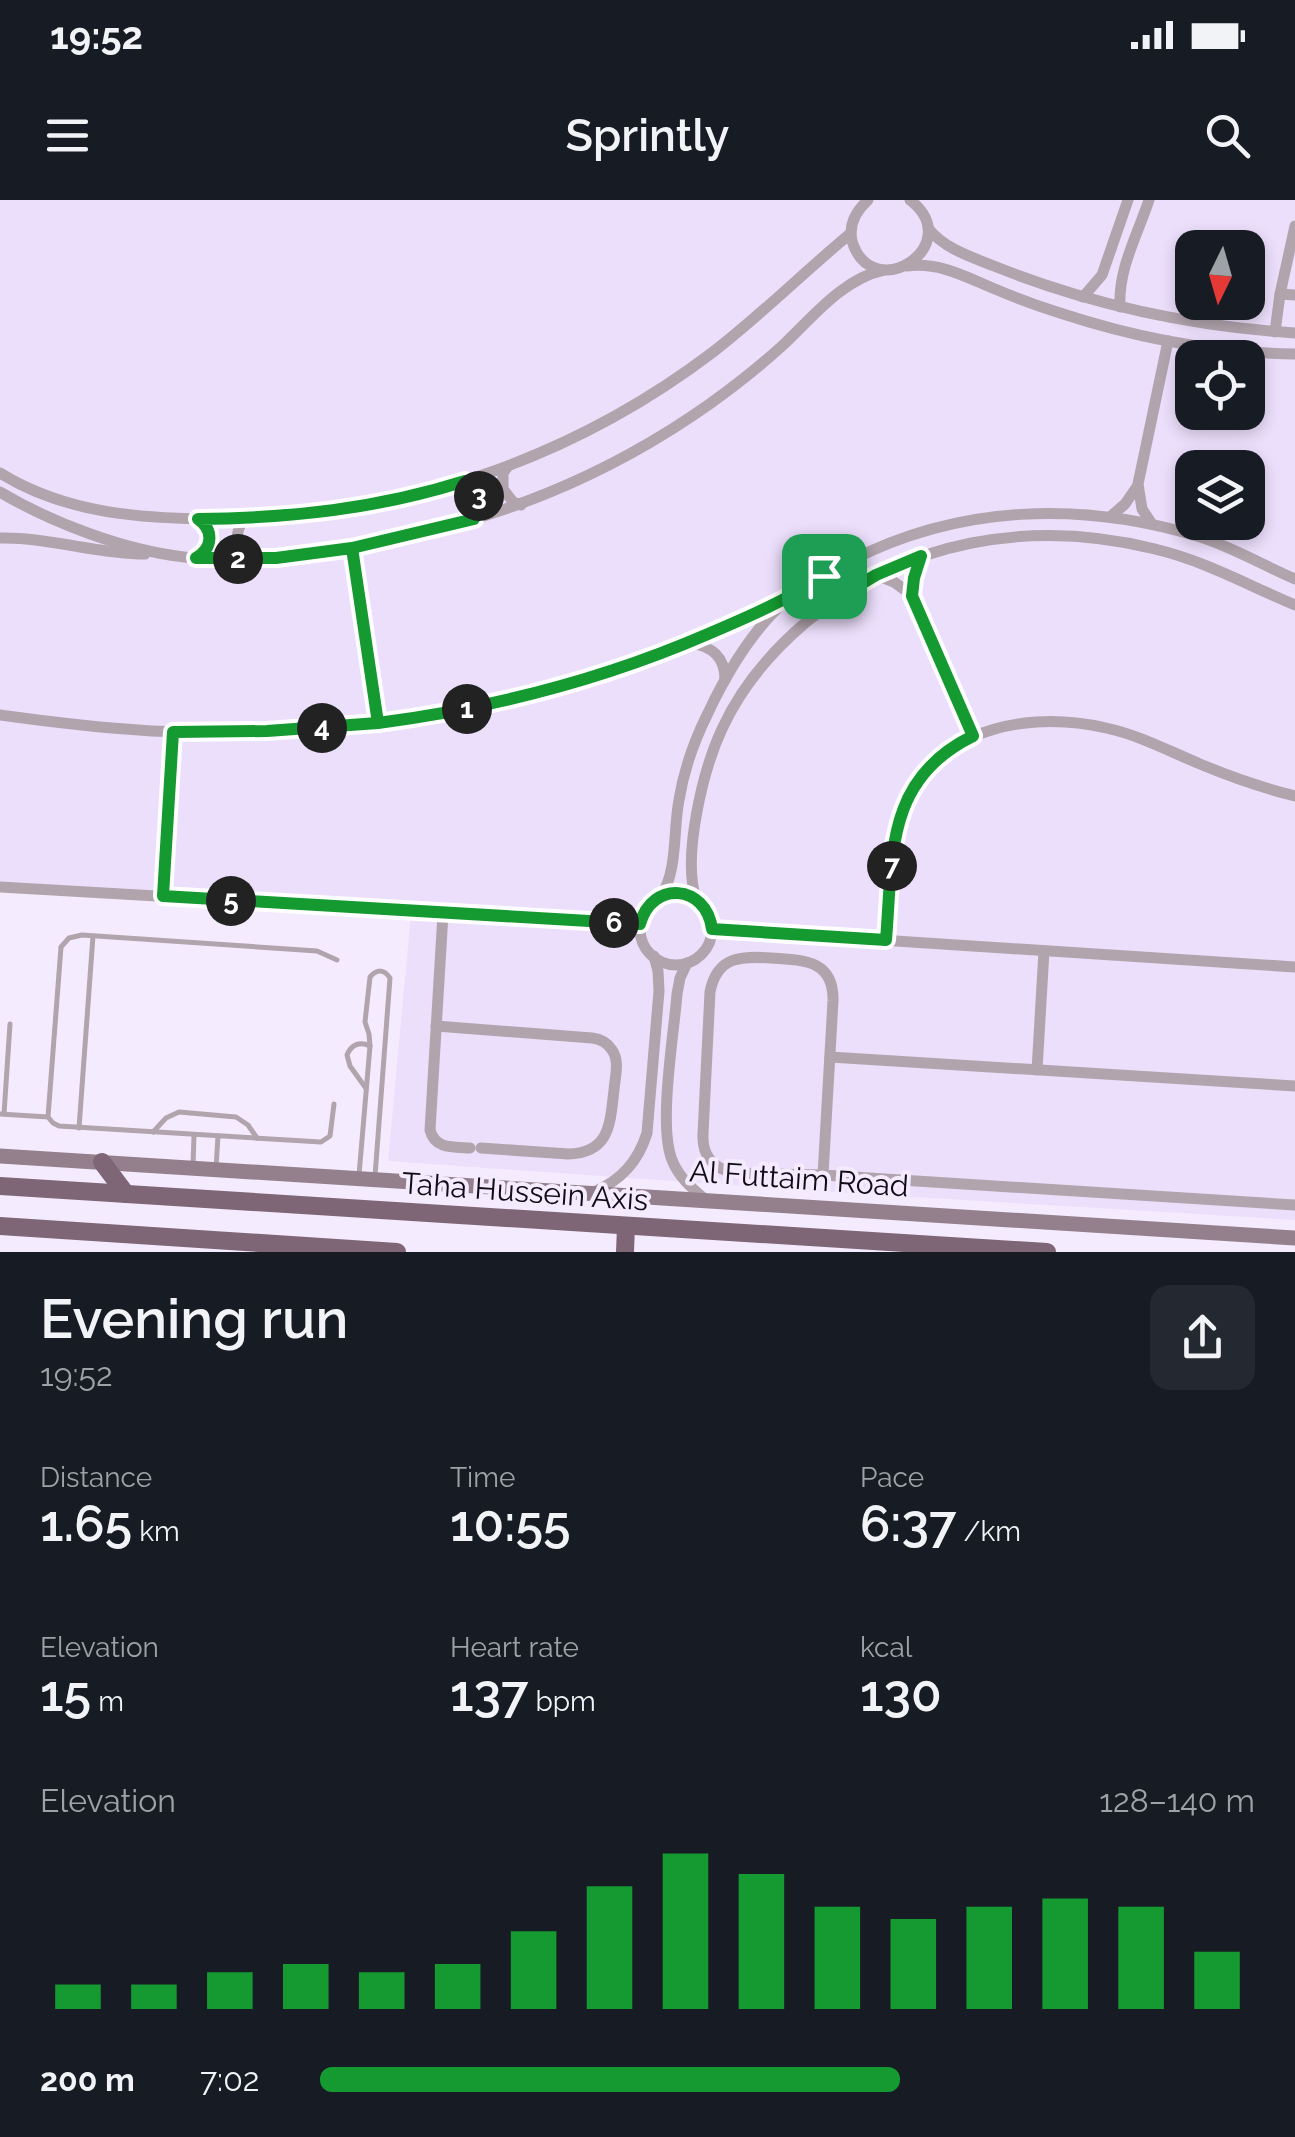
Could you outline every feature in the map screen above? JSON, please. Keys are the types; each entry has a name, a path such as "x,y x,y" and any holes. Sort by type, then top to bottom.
{"main road":[{"path":"102,1162 126,1194"},
{"name":"Taha Hussein Axis","path":"0,1186 1048,1252"},
{"path":"0,1226 397,1252"},
{"path":"625,1252 626,1226"}],"street":[{"path":"868,200 852,221 851,234 860,258 884,270"},
{"path":"1083,297 1102,274 1128,200"},
{"path":"1120,307 1124,268 1149,200"},
{"path":"912,201 940,240 964,254 1033,281 1120,307 1203,324 1295,333"},
{"path":"1276,332 1295,226"},
{"path":"907,266 921,254 928,228"},
{"path":"0,473 32,491 72,505 139,516 198,519 306,515 374,505 465,481 508,466 596,425 683,373 851,234"},
{"path":"0,538 120,553 250,559 352,548 474,519 608,466 678,425 746,376 842,290 862,277 907,266 956,272 1062,314 1168,340 1224,350 1295,354"},
{"path":"1280,294 1295,295"},
{"path":"1152,524 1139,500 1138,484 1168,340"},
{"path":"508,466 503,473 503,489 513,502 520,504"},
{"path":"465,481 477,490 480,498 474,519"},
{"path":"1110,517 1125,504 1138,484"},
{"path":"0,492 54,519 155,553"},
{"path":"0,716 173,732 267,731 378,723 466,710 551,690 651,658 795,594 889,543 954,522 1024,512 1065,512 1152,524 1201,537 1295,578"},
{"path":"196,558 209,542 208,529 198,519"},
{"path":"244,519 237,537 240,550 250,559"},
{"path":"696,899 691,873 697,814 707,767 734,706 757,671 786,640 841,596 876,575 960,545 1059,536 1121,542 1199,561 1295,604"},
{"path":"352,548 378,723"},
{"path":"912,596 921,556"},
{"path":"876,575 894,582 912,596 973,736"},
{"path":"824,576 826,590 841,596"},
{"path":"795,594 815,602 814,616"},
{"path":"592,1193 628,1169 647,1133 660,991 654,956 643,942 640,924 645,910 666,889 687,764 734,664 770,616 795,594"},
{"path":"689,642 716,652 725,670 725,680"},
{"path":"886,940 894,839 902,808 926,768 973,736 1000,727 1037,723 1104,727 1295,796"},
{"path":"163,896 173,732"},
{"path":"0,887 640,924"},
{"path":"654,956 670,964 687,963 708,946 712,929 708,912 696,899 679,893 661,896"},
{"path":"436,1026 592,1038 608,1044 616,1058 607,1134 591,1150 568,1154 440,1145 431,1134 436,1026 442,914"},
{"path":"712,929 1295,967"},
{"path":"1036,1070 1044,952"},
{"path":"823,1176 834,990 830,979 823,970 803,960 747,956 729,961 716,974 710,992 703,1134 704,1152 714,1165 734,1173 1295,1205"},
{"path":"687,963 677,994 666,1136 676,1168 689,1186 708,1201"},
{"path":"830,1057 1295,1086"},
{"name":"Al Futtaim Road","path":"0,1156 1295,1238"}],"lane":[{"path":"334,1104 330,1136 325,1141 79,1128 52,1124 48,1118 61,947 70,938 76,935 317,951 337,960"},
{"path":"79,1128 93,936"},
{"path":"380,971 390,978 379,1114 367,1179 364,1112 370,1046 365,1022 370,977 380,971"},
{"path":"10,1024 2,1114 48,1118"},
{"path":"367,1089 347,1055 359,1044 370,1046"},
{"path":"369,1060 383,1062"},
{"path":"152,1132 179,1112 236,1117 248,1124 257,1138"},
{"path":"364,1112 379,1114"},
{"path":"192,1168 194,1134"},
{"path":"216,1170 218,1136"}],"shaded area":[{"path":"0,200 1295,200 1295,1220 388,1161 411,914 0,885"}],"route":[{"path":"824,576 748,616 598,676 466,710 378,723 352,548 276,558 196,558 207,549 210,536 198,519 272,518 340,511 465,481 477,490 480,498 474,519 352,548 366,639 378,723 267,731 173,732 163,896 640,924 645,910 655,900 679,893 702,904 712,929 886,940 894,839 902,808 926,768 973,736 912,596 921,556 876,575 841,596 826,590 824,576"}]}
